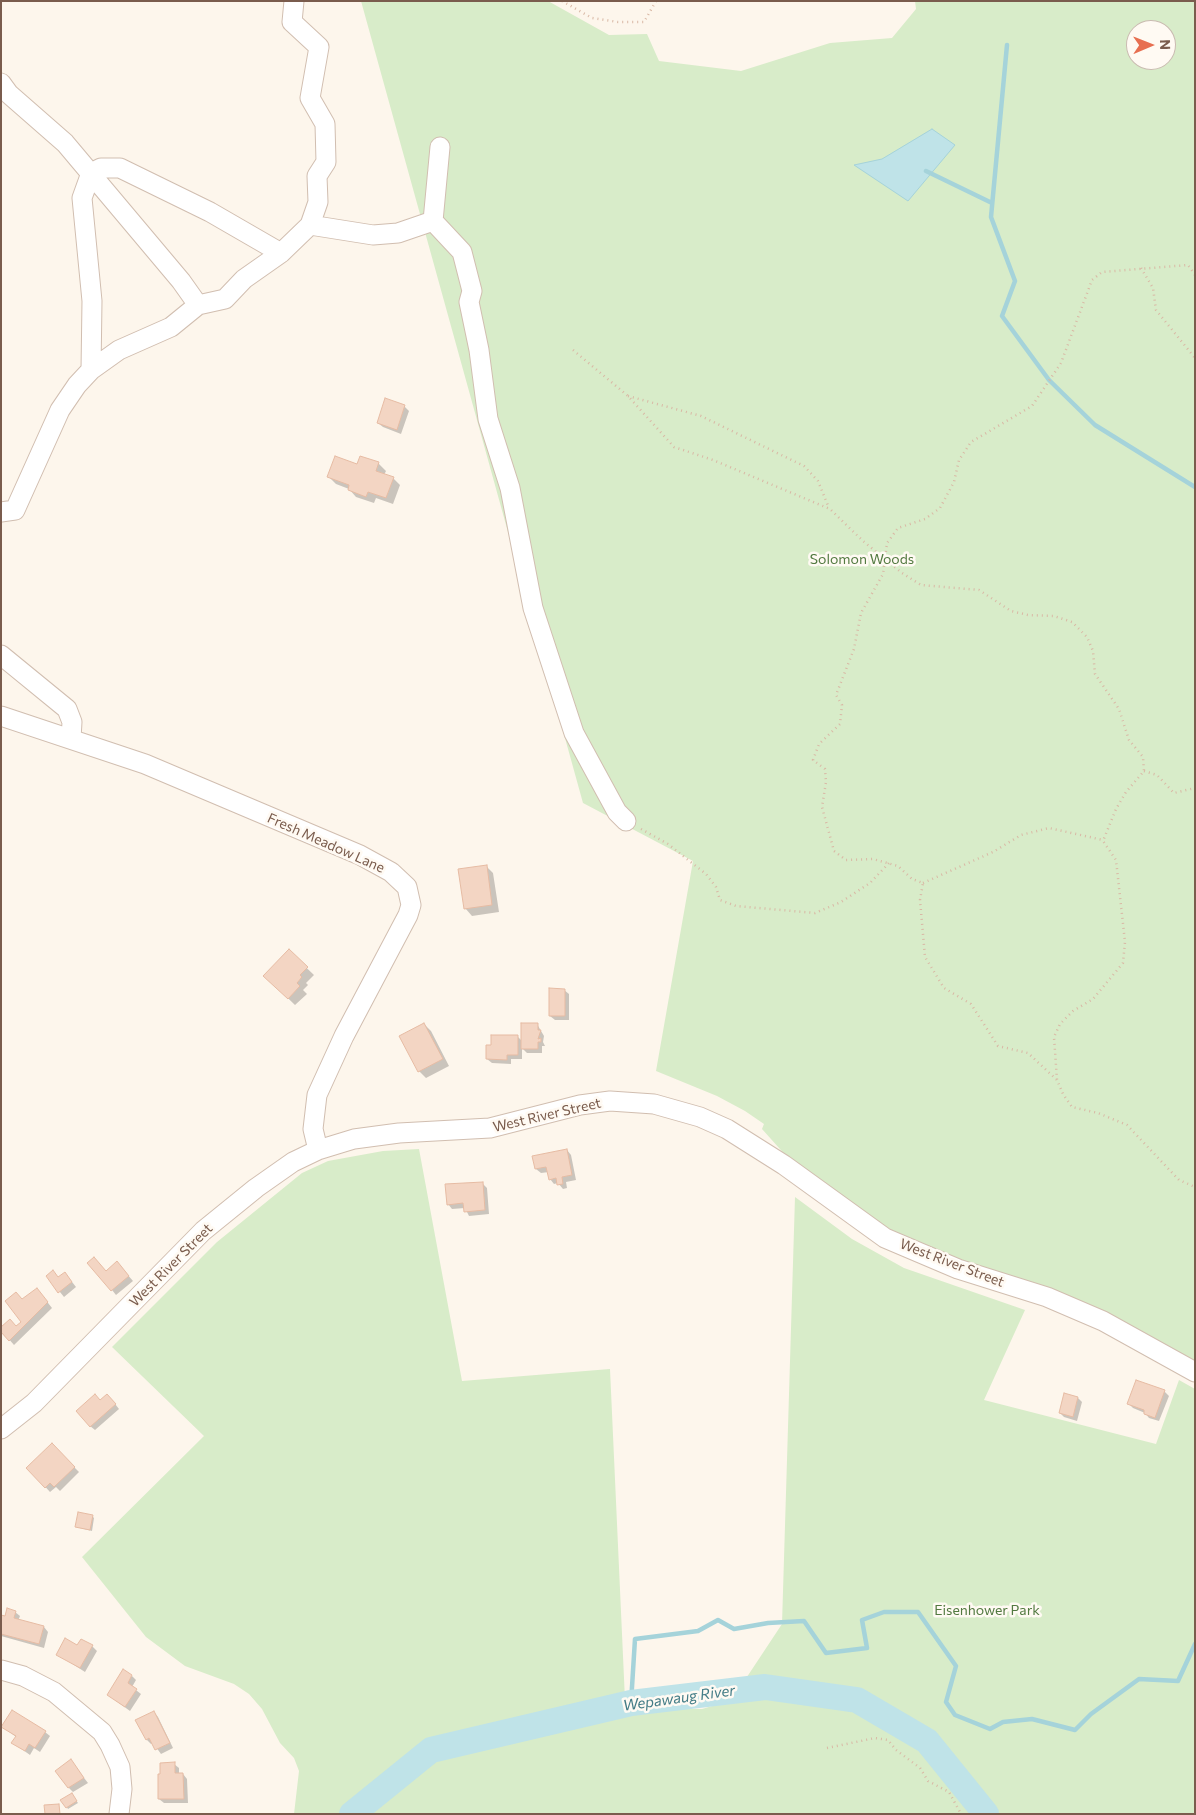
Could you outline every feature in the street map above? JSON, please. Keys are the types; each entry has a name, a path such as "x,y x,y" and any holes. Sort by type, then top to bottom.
{"street":[{"path":"1,512 15,510 60,410 76,385 91,370 119,350 171,327 198,305 225,299 244,279 281,253 310,225 318,202 317,176 326,162 325,124 310,98 320,47 292,22 294,1"},
{"path":"1,82 9,94 65,143 181,281 198,305"},
{"path":"440,147 433,221 462,252 472,291 468,302 480,350 488,419 510,488 533,608 574,733 617,812 626,821"},
{"path":"91,370 92,300 82,198 91,173 101,168 120,168 210,212 281,253"},
{"path":"310,225 373,235 398,233 433,221"},
{"path":"1,655 67,710 72,722 71,739"},
{"name":"Fresh Meadow Lane","path":"1,716 145,764 360,855 391,872 407,886 411,905 405,922 344,1036 317,1095 314,1129 318,1150"},
{"name":"West River Street","path":"1,1430 34,1403 203,1231 256,1188 293,1162 335,1144 377,1136 490,1128 596,1102 628,1101 654,1104 700,1117 727,1129 784,1165 885,1238 958,1269 1047,1297 1103,1321 1195,1372"},
{"path":"1,1670 23,1676 54,1692 102,1732 113,1750 120,1767 122,1789 119,1814"}],"path":[{"path":"562,1 592,18 618,22 644,22 656,1"},
{"path":"1195,275 1188,265 1102,272 1092,280 1061,363 1032,406 971,442 959,460 952,488 940,508 925,519 898,528 887,543 887,560 884,574 861,613 854,648 836,695 842,705 840,724 819,744 813,760 824,769 826,782 822,806 834,851 846,860 873,859 898,866 912,879 923,884 993,852 1021,835 1049,828 1104,840 1116,860 1125,942 1123,962 1093,999 1073,1011 1060,1024 1054,1037 1057,1080 1063,1094 1072,1107 1098,1113 1127,1125 1179,1180 1195,1187"},
{"path":"1140,268 1153,288 1156,310 1195,358"},
{"path":"573,350 628,396 674,447 713,460 830,509 887,560 921,585 979,590 1011,611 1028,615 1054,616 1072,622 1087,637 1093,651 1095,674 1119,709 1129,740 1143,758 1144,771 1126,792 1116,809 1104,840"},
{"path":"628,396 701,416 804,466 818,481 830,509"},
{"path":"1144,771 1157,775 1174,793 1195,788"},
{"path":"626,821 668,844 706,874 716,887 720,900 736,906 816,913 841,902 870,882 888,863"},
{"path":"923,884 920,900 925,957 944,988 971,1004 998,1046 1028,1053 1057,1080"},
{"path":"827,1748 875,1738 888,1740 896,1750 920,1768 928,1781 949,1792 961,1814"}],"green space":[{"name":"Solomon Woods","path":"361,1 548,1 609,35 647,34 659,61 741,71 830,43 892,38 916,9 915,1 1195,1 1195,1364 1006,1276 914,1244 851,1205 788,1158 762,1129 764,1124 745,1111 717,1096 656,1071 693,861 583,803"},
{"name":"Eisenhower Park","path":"419,1149 462,1381 610,1369 625,1700 652,1697 692,1709 702,1709 719,1704 737,1692 782,1624 795,1197 852,1239 904,1268 1025,1310 984,1400 1156,1444 1179,1380 1195,1389 1195,1814 294,1814 299,1771 294,1758 280,1743 262,1709 249,1694 234,1684 185,1666 146,1637 82,1557 204,1436 112,1347 217,1242 302,1173 328,1161 383,1151"}],"water":[{"path":"932,129 955,145 908,201 854,165 882,159"}],"building":[{"path":"385,398 405,405 397,430 377,423"},
{"path":"335,456 357,464 360,456 379,462 376,471 394,477 386,498 368,492 366,497 348,490 349,485 327,477"},
{"path":"487,865 492,905 464,909 458,869"},
{"path":"289,949 308,967 300,975 302,977 297,983 300,986 288,999 263,976"},
{"path":"549,988 565,989 565,1016 549,1016"},
{"path":"424,1023 443,1059 418,1072 399,1036"},
{"path":"521,1023 538,1023 538,1030 541,1030 538,1039 541,1038 541,1042 538,1042 538,1049 521,1049"},
{"path":"491,1035 518,1035 518,1055 507,1055 507,1060 486,1059 486,1045 491,1045"},
{"path":"567,1149 572,1175 562,1177 563,1184 557,1185 556,1178 549,1180 546,1167 535,1169 532,1156"},
{"path":"483,1182 485,1210 464,1212 463,1203 447,1205 445,1184"},
{"path":"94,1257 106,1271 117,1261 129,1276 111,1291 87,1263"},
{"path":"53,1270 58,1277 65,1272 72,1282 58,1293 46,1276"},
{"path":"37,1288 48,1302 9,1341 1,1332 1,1327 10,1319 16,1326 21,1322 5,1301 16,1292 22,1299"},
{"path":"1136,1380 1165,1390 1155,1418 1144,1414 1144,1410 1127,1404"},
{"path":"1064,1393 1078,1397 1073,1417 1059,1413"},
{"path":"95,1394 100,1400 107,1394 116,1404 90,1427 76,1411"},
{"path":"52,1443 75,1467 54,1487 50,1483 45,1488 26,1468"},
{"path":"78,1512 93,1515 90,1530 75,1527"},
{"path":"7,1608 16,1611 14,1618 44,1626 39,1644 1,1634 1,1615 5,1616"},
{"path":"65,1638 77,1645 81,1639 93,1645 80,1668 56,1655"},
{"path":"123,1669 132,1675 128,1683 137,1689 125,1707 107,1695"},
{"path":"12,1710 46,1731 35,1748 29,1744 25,1751 11,1743 16,1736 1,1727"},
{"path":"154,1711 170,1743 155,1750 149,1738 146,1740 135,1720"},
{"path":"71,1759 84,1778 68,1788 55,1771"},
{"path":"175,1762 175,1773 183,1773 184,1799 158,1799 160,1763"},
{"path":"72,1793 77,1801 66,1808 60,1800"},
{"path":"59,1804 60,1814 45,1814 44,1805"}],"waterway":[{"path":"1007,45 991,217 1015,281 1002,316 1049,380 1095,425 1195,487"},
{"path":"926,171 992,203"},
{"path":"631,1703 635,1639 698,1631 718,1620 734,1629 768,1623 804,1621 826,1653 867,1648 862,1620 884,1612 918,1612 956,1666 946,1702 955,1715 990,1729 1003,1722 1032,1719 1075,1730 1091,1714 1139,1679 1178,1681 1195,1644"},
{"name":"Wepawaug River","path":"352,1814 431,1750 631,1703 765,1687 857,1700 927,1741 986,1814"}]}
